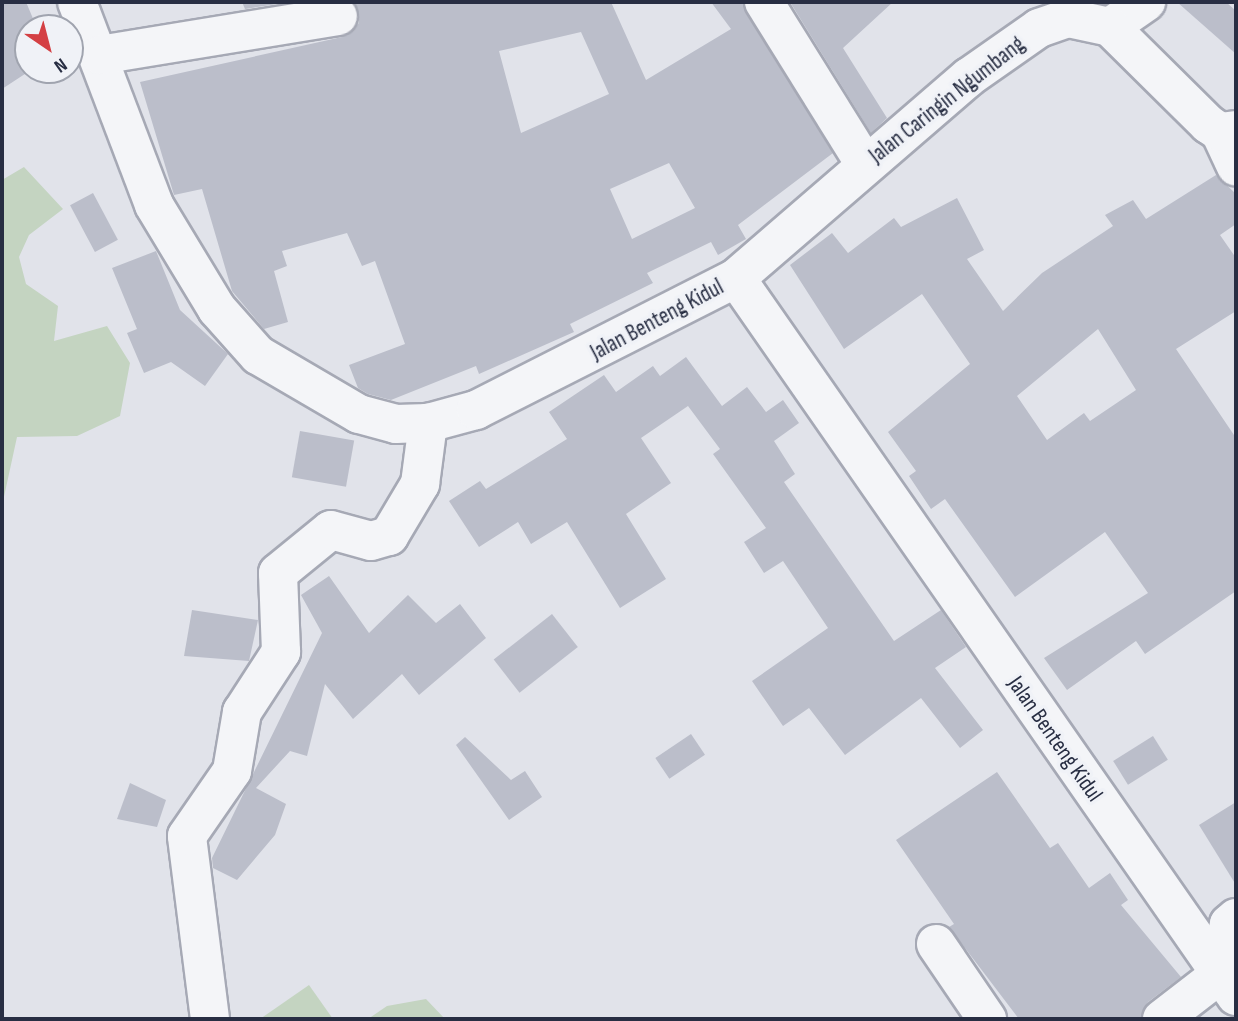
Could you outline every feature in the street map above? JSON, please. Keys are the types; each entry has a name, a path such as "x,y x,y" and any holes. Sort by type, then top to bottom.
{"street":[{"name":"Jalan Benteng Kidul","path":"77,2 100,55 154,205 234,327 258,355 359,414 396,424 428,423 526,387 736,278 1228,985"},
{"path":"764,2 865,164"},
{"path":"1110,27 1146,2"},
{"path":"100,55 338,16"},
{"name":"Jalan Caringin Ngumbang","path":"736,278 865,164 1039,28 1083,17 1110,27 1228,131"},
{"path":"1228,131 1236,167"},
{"path":"211,1019 187,836 236,765 242,712 281,652 278,573 331,530 371,541 389,536 420,484 428,423"},
{"path":"1162,1019 1228,985 1229,924 1236,918"},
{"path":"936,944 987,1019"}],"green space":[{"path":"24,167 63,209 29,235 19,257 26,284 58,306 54,341 107,326 130,363 120,416 77,436 17,437 2,506 2,180"},
{"path":"309,985 333,1019 260,1019"},
{"path":"426,999 445,1019 368,1019 387,1006"}],"building":[{"path":"2,2 26,2 31,14 14,14 14,81 2,89"},
{"path":"242,2 290,2 245,9"},
{"path":"354,2 611,2 646,80 731,29 711,2 742,2 833,153 738,225 746,239 718,255 711,242 647,273 653,283 570,324 574,332 479,374 476,366 391,400 368,394 358,388 349,365 405,344 375,261 362,266 347,233 282,251 287,266 274,271 288,322 264,329 232,291 202,189 174,195 140,82 342,37 359,23","holes":["581,32 609,94 521,133 499,51","669,163 695,208 632,239 610,189"]},
{"path":"790,2 893,2 843,48 887,118 871,133"},
{"path":"1177,2 1226,2 1236,11 1236,54"},
{"path":"1216,175 1236,194 1236,224 1220,235 1236,258 1236,311 1176,349 1236,438 1236,591 1145,654 1136,641 1067,690 1044,658 1148,593 1105,532 1015,597 945,499 931,509 909,476 916,471 888,432 970,364 922,294 844,349 790,265 832,233 848,253 894,218 901,227 957,198 984,250 967,259 1003,311 1042,273 1113,226 1105,215 1133,200 1146,219","holes":["1098,329 1136,390 1090,421 1084,413 1047,440 1017,396"]},
{"path":"93,193 118,240 95,252 70,205"},
{"path":"156,251 180,310 228,354 205,386 171,362 144,373 127,333 137,329 112,268"},
{"path":"686,357 722,406 747,387 766,412 783,400 799,423 774,441 795,474 784,482 894,641 941,610 966,647 935,668 983,730 960,748 921,698 845,755 809,708 783,726 752,681 828,628 783,561 764,573 744,542 766,528 713,454 720,449 688,406 641,438 671,483 626,514 666,579 620,608 567,522 531,544 518,522 479,547 449,501 480,481 486,489 567,439 549,412 604,375 616,392 653,366 660,376"},
{"path":"300,431 354,441 346,487 292,477"},
{"path":"329,576 369,633 408,595 436,623 460,604 486,638 419,695 402,674 353,719 325,684 307,756 290,751 256,788 286,804 275,835 237,880 213,868 212,858 322,633 301,595"},
{"path":"192,610 258,620 249,661 184,656"},
{"path":"552,614 578,647 520,693 494,660"},
{"path":"691,734 705,755 669,779 655,758"},
{"path":"1153,736 1168,760 1128,785 1113,761"},
{"path":"465,737 511,780 525,771 542,797 509,820 456,745"},
{"path":"997,772 1050,848 1058,843 1089,888 1110,873 1128,900 1121,905 1181,977 1148,1002 1141,1019 1019,1019 949,927 954,924 896,840"},
{"path":"130,783 166,800 157,827 117,819"},
{"path":"1236,802 1236,885 1199,825"}]}
